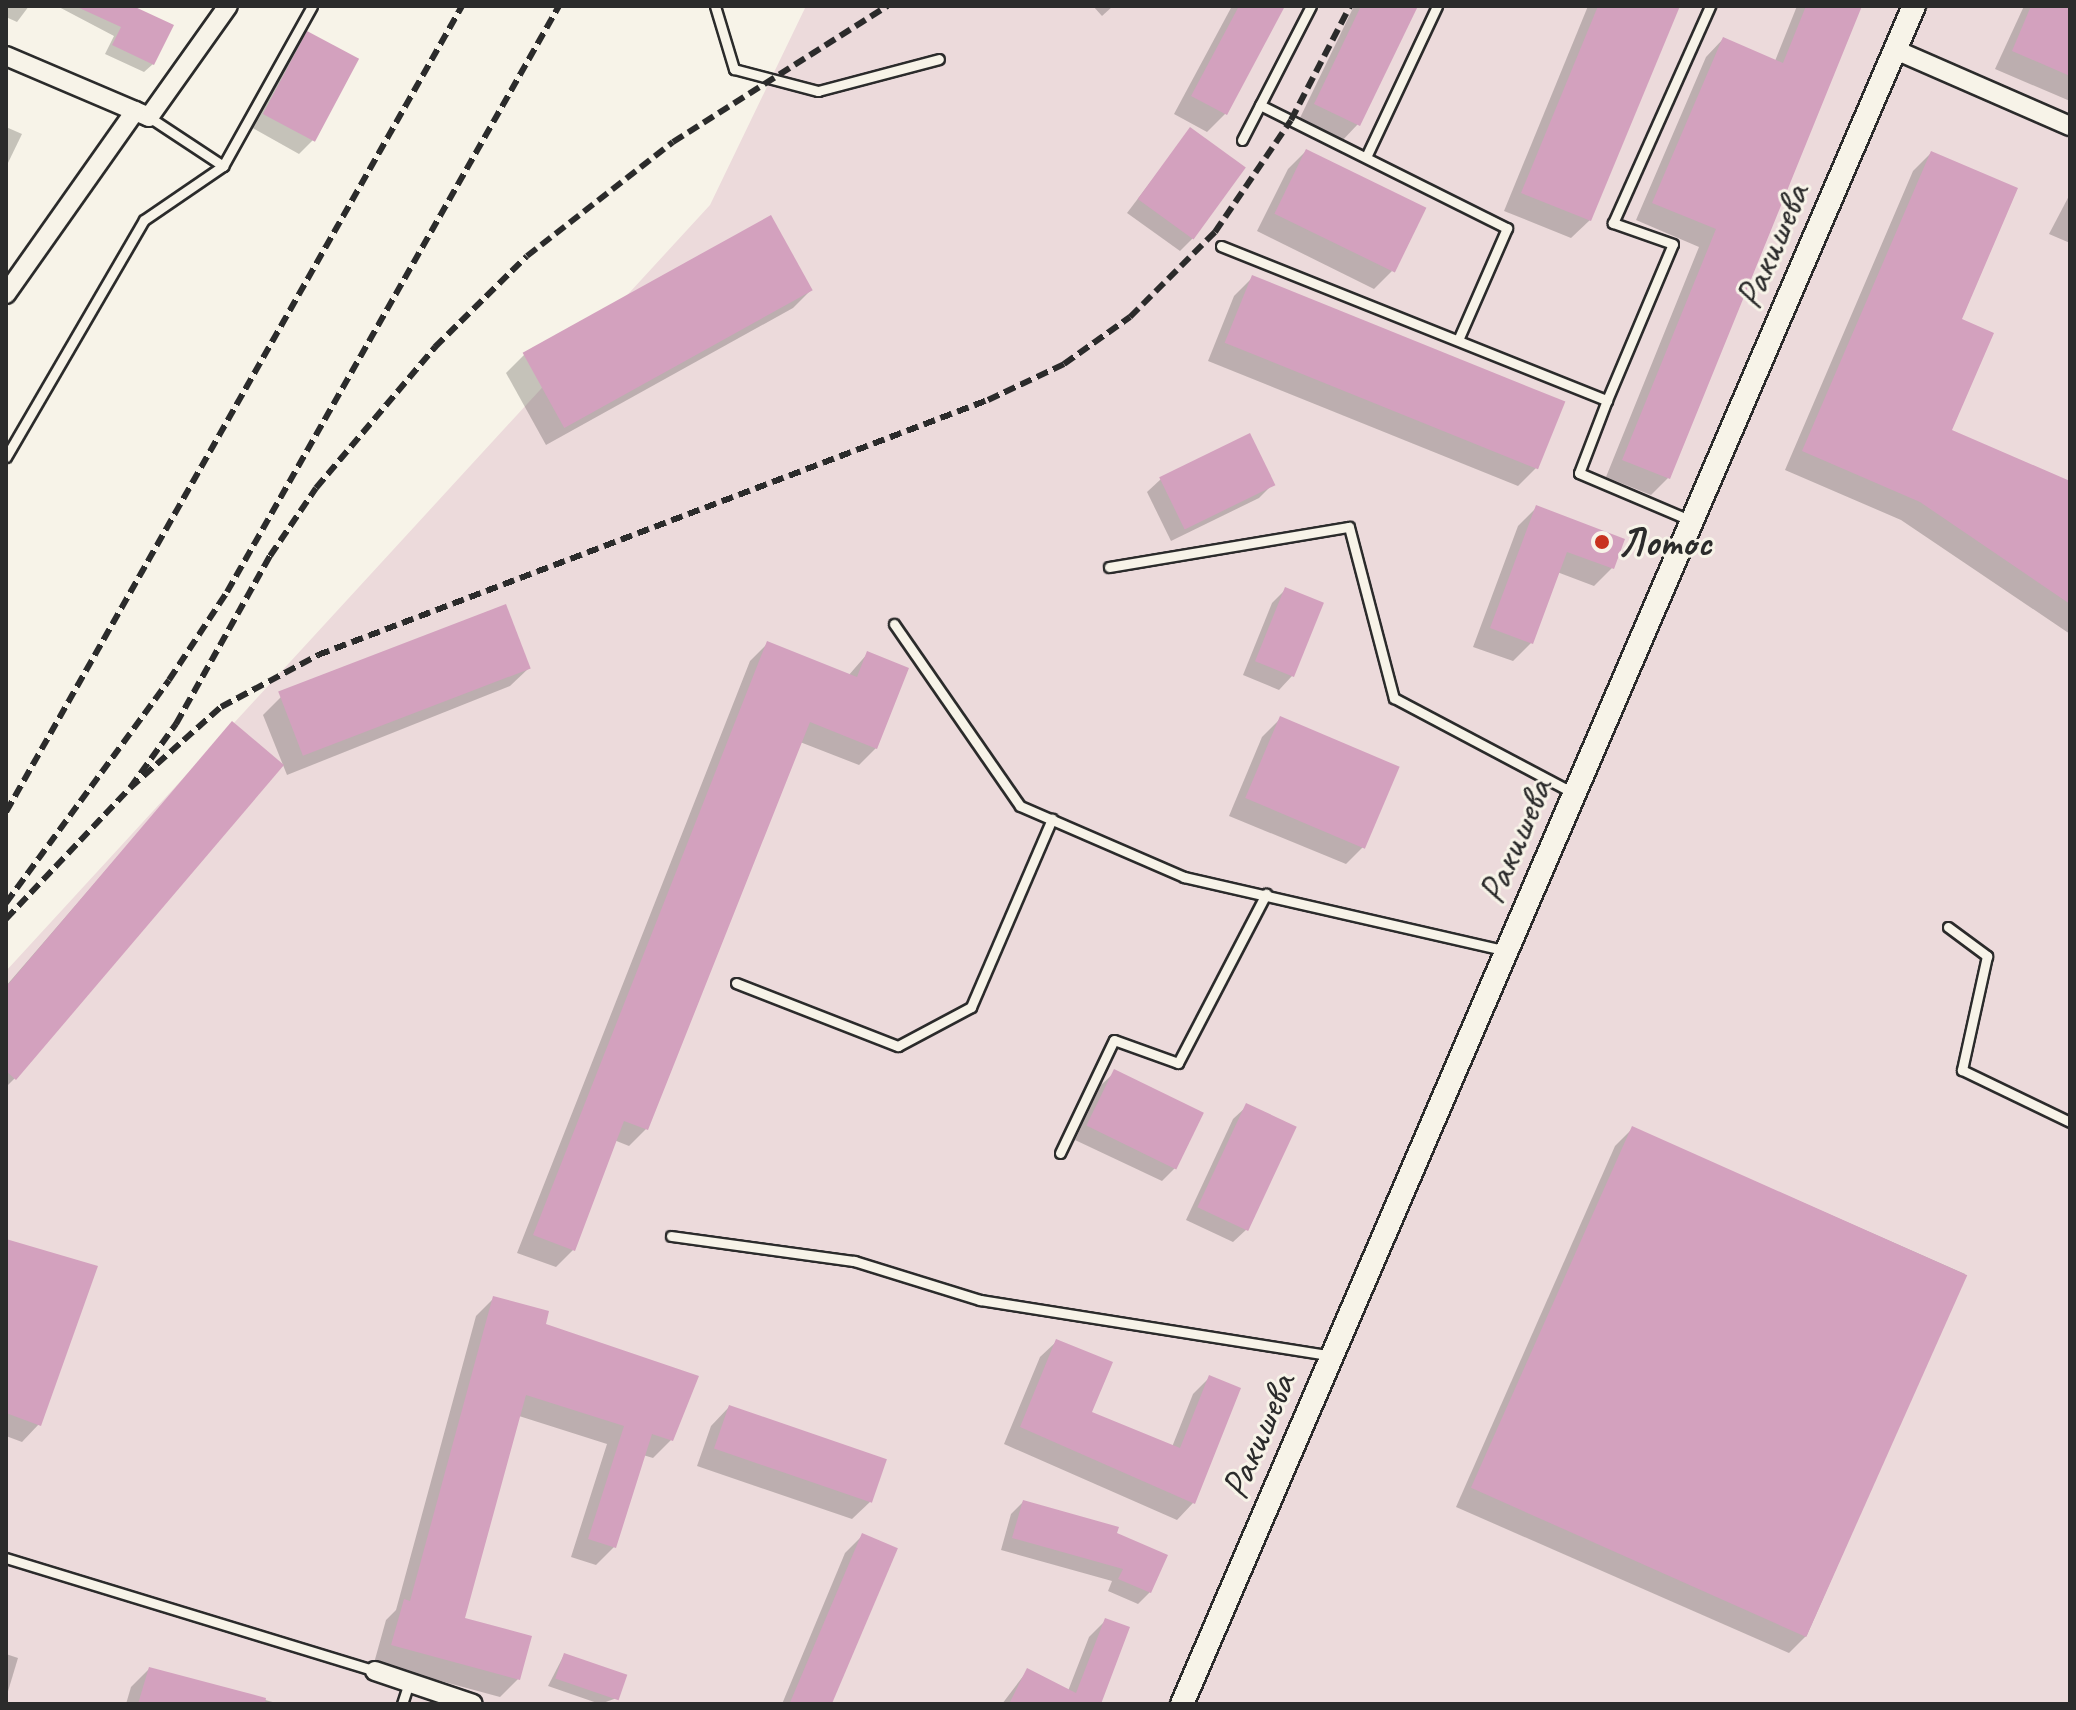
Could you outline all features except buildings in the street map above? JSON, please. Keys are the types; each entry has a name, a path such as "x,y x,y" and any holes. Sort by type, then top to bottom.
{"street":[{"path":"6,294 228,6"},
{"name":"Ракишева","path":"1182,1704 1914,6"},
{"path":"1896,50 2070,126"},
{"path":"6,56 142,114"},
{"path":"375,1671 473,1704"}],"lane":[{"path":"6,457 144,220 223,166 312,6"},
{"path":"715,6 734,69 818,91 939,59"},
{"path":"1242,140 1311,6"},
{"path":"1366,157 1437,6"},
{"path":"1692,521 1579,473 1673,244 1613,223 1710,6"},
{"path":"1260,105 1507,228 1458,340"},
{"path":"142,114 223,166"},
{"path":"1221,246 1607,400"},
{"path":"1109,567 1349,527 1394,698 1575,794"},
{"path":"894,624 1020,806 1184,877 1506,951"},
{"path":"736,983 898,1046 971,1007 1052,819"},
{"path":"1060,1153 1114,1040 1178,1063 1266,894"},
{"path":"1948,927 1987,955 1962,1070 2070,1122"},
{"path":"671,1236 854,1261 980,1300 1332,1356"},
{"path":"6,1558 375,1671"},
{"path":"402,1704 409,1682"}],"shaded area":[{"path":"806,6 2070,6 2070,1704 6,1704 6,971 710,205"}],"railway":[{"path":"6,812 462,6"},
{"path":"6,903 169,680 227,592 559,6"},
{"path":"6,919 130,788 176,724 270,556 316,488 435,347 527,256 673,142 887,6"},
{"path":"130,788 221,707 318,655 988,400 1064,364 1130,317 1215,232 1291,120 1350,6"}],"place":[{"name":"Лотос","path":"1602,542"}]}
